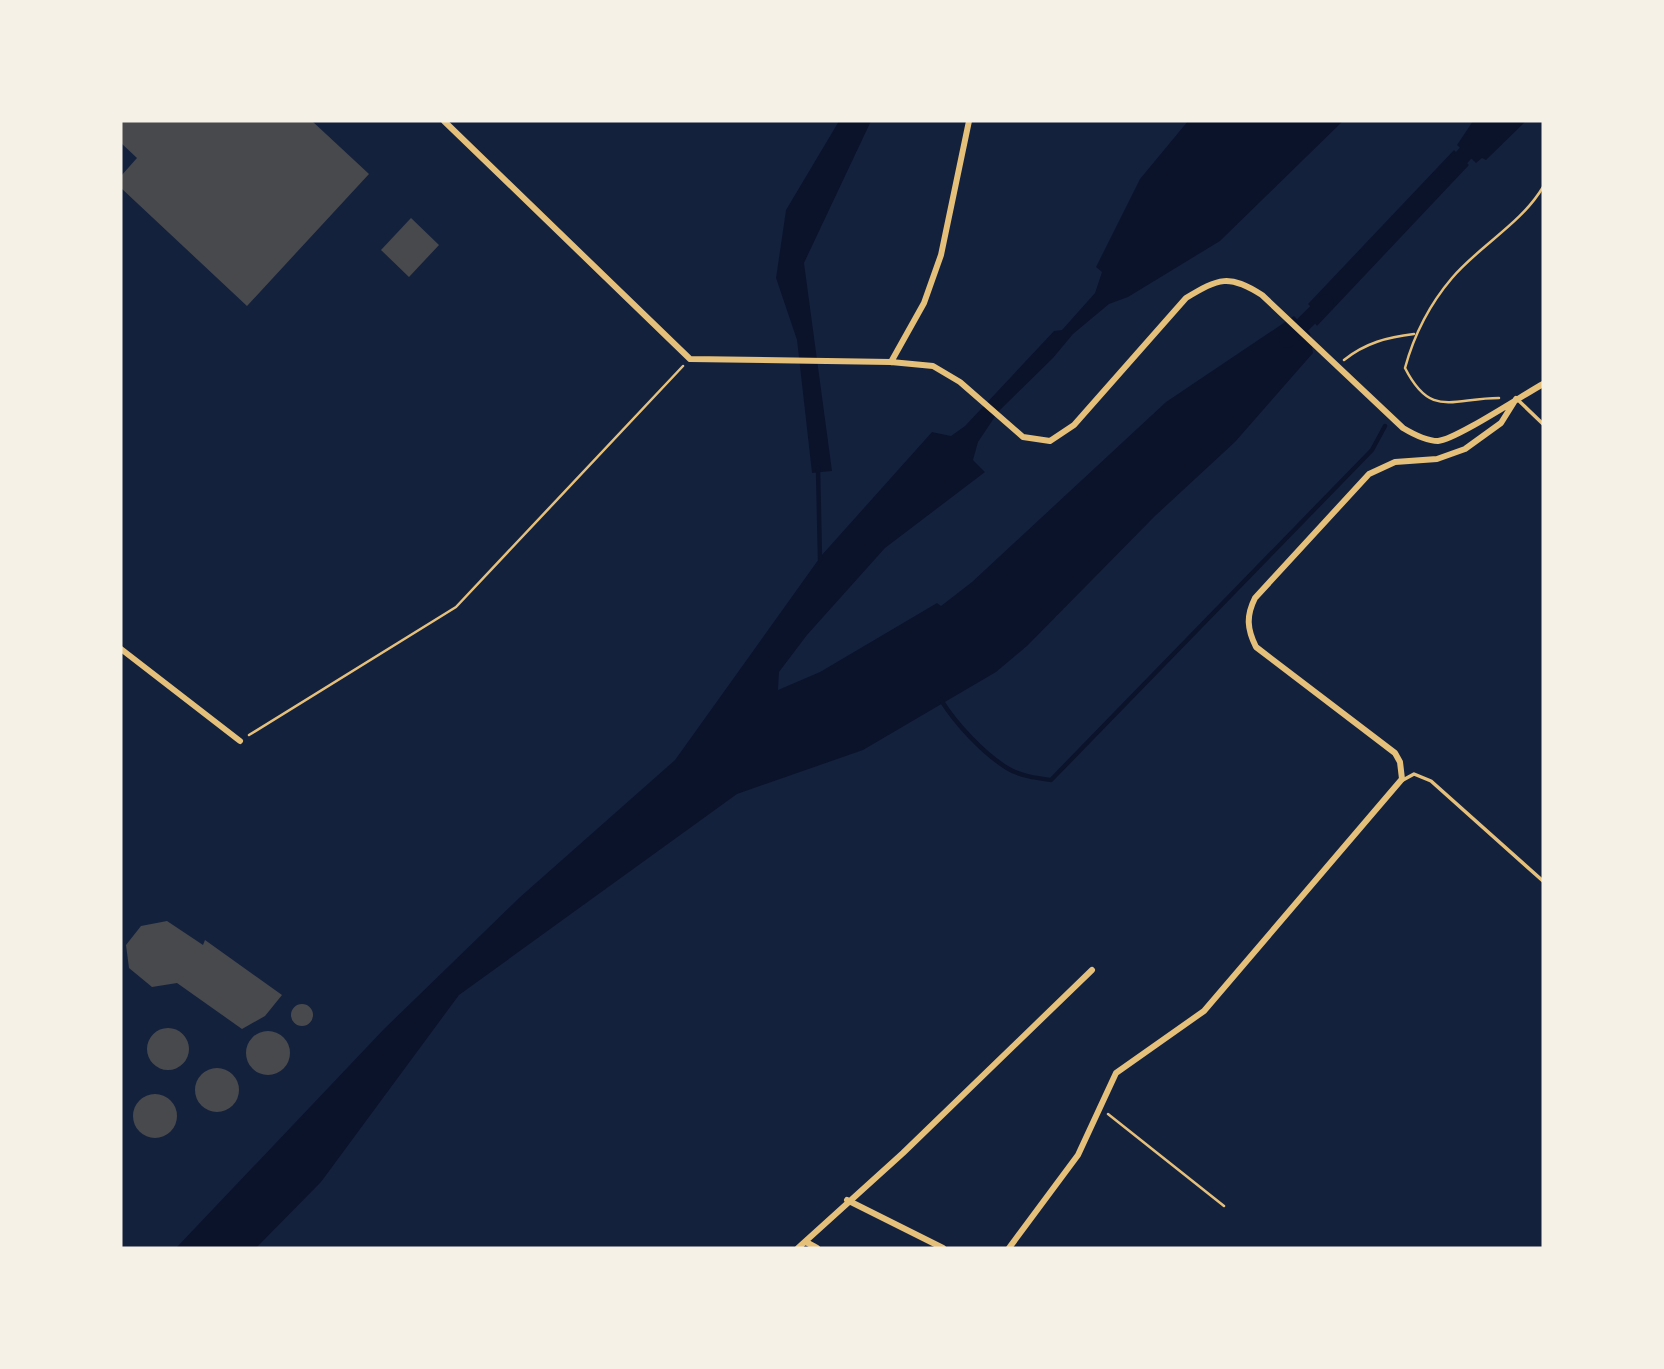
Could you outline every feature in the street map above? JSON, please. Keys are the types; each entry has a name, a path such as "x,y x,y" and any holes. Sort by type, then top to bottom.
{"street":[{"path":"444,121 690,359 891,362 933,366 960,382 1007,425 1033,441 1049,440 1064,433 1186,298 1210,284 1232,281 1262,295 1403,428 1435,441 1453,437 1543,384"},
{"path":"891,362 924,303 941,255 969,121"},
{"path":"1009,1248 1077,1155 1116,1073 1204,1011 1399,784 1402,769 1395,753 1256,647 1248,627 1250,609 1255,598 1369,474 1395,462 1437,459 1465,450 1501,423 1516,398"},
{"path":"121,649 240,741"},
{"path":"797,1248 903,1153 1093,970"},
{"path":"848,1200 943,1248"},
{"path":"806,1242 817,1248"}],"lane":[{"path":"1516,398 1543,424"},
{"path":"1399,784 1407,776 1414,775 1431,781 1543,881"}],"path":[{"path":"1516,398 1434,401 1416,390 1405,368 1414,334 1452,278 1504,230 1543,187"},
{"path":"1336,366 1356,350 1386,337 1414,334"},
{"path":"240,741 456,607 690,359"},
{"path":"1100,1108 1224,1206"}],"water":[{"path":"839,121 871,121 804,263 832,471 812,473 797,340 776,278 786,210"},
{"path":"1188,121 1343,121 1220,241 1128,297 1109,304 1073,334 1053,358 998,412 978,442 973,460 985,472 885,548 807,635 779,672 778,690 820,672 937,603 941,606 972,582 1166,402 1294,316 1310,333 1313,353 1235,442 1155,516 1027,646 996,672 863,750 737,794 459,995 321,1182 256,1248 176,1248 384,1029 519,898 675,760 821,556 932,432 951,436 965,426 1054,331 1062,330 1095,293 1102,272 1096,267 1140,179"},
{"path":"1473,121 1526,121 1486,160 1482,158 1476,163 1457,145"},
{"path":"1454,150 1469,165 1317,326 1306,312 1311,307 1308,304"}],"building":[{"path":"121,121 312,121 369,174 247,306 121,188 121,176 137,158 121,143"},
{"path":"411,218 439,245 409,277 381,250"},
{"path":"167,921 203,945 205,940 282,995 265,1016 242,1029 177,983 152,987 129,968 126,945 141,926"},
{"path":"302,1004 310,1007 313,1015 310,1023 302,1026 294,1023 291,1015 294,1007"},
{"path":"168,1028 183,1034 189,1049 183,1064 168,1070 153,1064 147,1049 153,1034"},
{"path":"268,1031 283,1038 290,1053 283,1068 268,1075 253,1068 246,1053 253,1038"},
{"path":"217,1068 233,1074 239,1090 233,1106 217,1112 201,1106 195,1090 201,1074"},
{"path":"155,1094 170,1101 177,1116 170,1131 155,1138 140,1131 133,1116 140,1101"}],"waterway":[{"path":"1447,174 1494,121"},
{"path":"1287,340 1326,302"},
{"path":"941,700 954,719 998,762 1017,773 1051,780 1372,450 1385,426"},
{"path":"818,468 820,560"}]}
